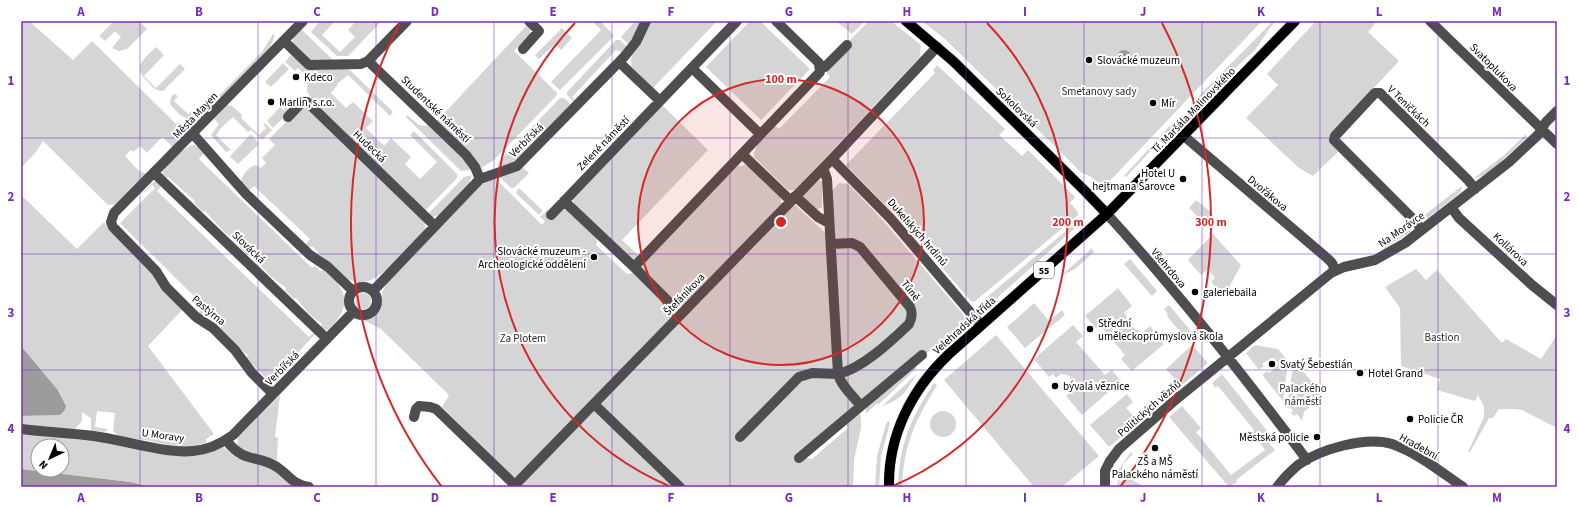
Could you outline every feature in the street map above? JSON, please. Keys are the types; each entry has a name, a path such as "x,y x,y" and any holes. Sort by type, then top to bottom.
{"main road":[{"name":"Sokolovská","path":"906,21 937,47 1107,214"},
{"name":"Tř. Maršála Malinovského","path":"1107,214 1295,21"},
{"name":"Velehradská třída","path":"889,487 890,464 895,438 909,405 930,373 1107,214"}],"street":[{"name":"Města Mayen","path":"113,227 111,222 114,214 302,21"},
{"path":"284,41 309,64 361,64 368,61 406,21"},
{"path":"523,49 539,31 529,21"},
{"name":"Verbířská","path":"373,291 480,179 518,166 619,62 636,42 646,21"},
{"name":"Zelené náměstí","path":"551,215 737,21"},
{"path":"776,21 819,63 821,68"},
{"name":"Svatoplukova","path":"1430,21 1557,144"},
{"path":"634,267 818,75 821,68 825,67 847,45"},
{"name":"Štefánikova","path":"414,417 416,408 419,406 436,409 514,486 595,405 832,159 937,47"},
{"name":"Studentské náměstí","path":"368,61 466,155 475,167 480,179"},
{"path":"619,62 660,101"},
{"path":"692,68 760,134"},
{"name":"V Teničkách","path":"1422,230 1414,220 1334,140 1335,136 1375,93 1380,93 1468,180 1475,189"},
{"name":"Hudecká","path":"288,117 302,102 307,102 436,226"},
{"name":"Na Morávce","path":"1227,357 1308,290 1335,270 1381,257 1405,243 1522,151 1557,111"},
{"path":"193,134 246,194 310,255 328,267 353,291"},
{"name":"Dvořákova","path":"1184,136 1332,262 1335,270"},
{"path":"742,154 793,199 818,217 830,223"},
{"name":"Dukelských hrdinů","path":"832,159 891,219 982,325"},
{"path":"823,168 827,176 838,374 840,380 861,406"},
{"name":"Slovácká","path":"154,173 327,339"},
{"name":"Štefánikova","path":"564,202 634,267 673,306"},
{"name":"Kollárova","path":"1451,208 1459,218 1532,285 1557,305"},
{"name":"Všehrdova","path":"1107,214 1129,238 1227,357"},
{"name":"Pastýrna","path":"113,227 156,271 166,287 191,312 213,328 236,350 252,373 273,394"},
{"name":"Tůně","path":"740,436 799,377 812,373 838,374 857,367 909,324 912,314 910,307 860,247 852,243 831,244"},
{"path":"363,287 373,291 377,300 373,311 364,315 354,311 349,300 353,291 363,287"},
{"name":"Verbířská","path":"226,440 354,311"},
{"path":"799,458 922,354"},
{"path":"1227,357 1307,460"},
{"name":"Politických vězňů","path":"1105,487 1105,471 1117,452 1227,357"},
{"path":"595,405 680,487"},
{"name":"U Moravy","path":"21,430 94,436 185,451 200,449 226,440"},
{"path":"226,440 239,454 275,466 295,483 309,487"},
{"name":"Hradební","path":"1277,487 1299,465 1307,460 1347,445 1383,442 1399,447 1421,459 1456,485"}],"green space":[{"path":"21,21 29,21 73,60 92,41 179,127 179,138 173,147 162,137 147,153 140,146 133,152 131,150 125,156 139,171 147,174 117,204 108,205 43,141 36,152 21,168"},
{"path":"114,21 139,21 147,29 127,49 119,51 112,48 121,37 115,31 105,41 99,36"},
{"path":"320,21 335,21 322,35 340,52 355,37 348,30 356,21 382,21 348,56 337,56 311,32"},
{"path":"592,21 600,21 612,33 613,37 560,90 551,82 601,30"},
{"path":"635,21 642,21 629,45 621,37"},
{"path":"651,21 717,21 653,88 632,67 631,61 637,43"},
{"path":"750,21 760,21 810,69 761,120 706,67"},
{"path":"836,21 865,21 852,34"},
{"path":"869,21 891,21 921,45 920,57 798,187 795,190 788,190 754,157 757,146 755,144 774,125 779,129 830,77 826,72 840,57 849,41"},
{"name":"Smetanovy sady","path":"922,21 1262,21 1104,187 1090,176 1082,173 945,39"},
{"path":"1273,21 1275,21 1255,50 1194,106 1191,104"},
{"path":"1316,21 1377,21 1368,32 1399,61 1330,135 1338,152 1313,176 1299,168 1246,118 1278,85 1267,74"},
{"path":"526,26 530,29 530,35 514,51 557,93 557,95 494,160 481,168 436,122"},
{"path":"562,28 572,38 561,50 555,44 539,59 535,55"},
{"path":"301,29 333,60 311,61 293,43 293,37"},
{"path":"273,34 275,35 270,48 202,118 196,119 262,52"},
{"path":"616,40 620,40 627,47 622,52 616,50 572,97 575,100 574,102 567,95 567,92"},
{"path":"156,47 164,55 144,76 156,88 180,64 185,69 163,91 156,90 140,72 141,63"},
{"path":"291,55 303,65 349,69 393,112 390,116 348,75 337,84 338,85 331,93 346,108 353,102 373,121 366,128 384,146 391,138 411,157 405,164 420,179 437,162 410,135 414,131 457,174 457,178 420,216 425,222 425,230 393,264 373,279 363,282 354,282 342,276 312,246 308,248 305,245 310,239 254,186 249,191 241,182 248,169 256,165 261,168 266,163 262,158 275,145 269,139 311,97 307,92 308,78 298,68 295,71 285,62"},
{"path":"283,63 289,69 271,87 265,82"},
{"path":"937,65 1005,129 999,135 1022,156 1028,150 1075,197 1070,203 1078,212 1078,215 974,302 971,301 904,224 846,165 935,73 933,70"},
{"path":"174,94 178,96 174,101 188,114 193,110 194,112 187,119 180,115 170,104 171,97"},
{"path":"560,98 564,98 571,104 513,163 498,169 498,163"},
{"path":"661,104 708,150 622,240 639,256 634,260 576,207 572,199"},
{"path":"227,105 232,106 242,115 241,118 259,135 266,128 263,125 265,123 272,130 263,139 261,139 251,130 248,132 233,117 216,135 231,150 226,152 211,135 219,124 214,119"},
{"path":"280,107 283,110 286,107 290,111 273,128 267,121"},
{"path":"407,115 419,125 428,126 461,157 471,170 461,171 406,117"},
{"path":"1175,120 1178,122 1126,177 1124,176"},
{"path":"251,134 259,144 238,164 230,157"},
{"path":"1526,134 1526,138 1492,169 1485,174 1474,178 1503,156"},
{"path":"193,145 205,152 199,159 312,268 315,266 320,271 324,270 339,285 343,292 344,306 336,321 328,330 322,330 320,327 322,324 309,314 296,298 294,299 285,290 286,288 269,275 250,254 249,256 239,247 241,245 224,232 205,211 203,212 194,203 195,201 168,177 165,178 162,176 169,163 174,158 184,149"},
{"path":"749,165 781,198 781,204 684,306 679,306 641,270 641,266 735,167"},
{"path":"522,167 529,173 514,188 511,188 500,177"},
{"path":"472,175 469,183 439,215 433,217 428,214 464,177"},
{"name":"Za Plotem","path":"495,178 542,225 545,221 540,217 547,210 554,216 561,209 567,210 598,238 596,245 627,274 636,274 672,311 672,316 515,479 442,407 449,395 381,329 361,319 369,316 377,310 387,283 481,185"},
{"path":"819,180 822,182 822,207 816,210 802,196"},
{"path":"155,181 162,185 157,191 309,337 314,332 316,333 268,386 265,382 267,379 246,358 248,356 205,312 200,316 198,314 204,306 120,223 155,188 152,185 144,193 143,192"},
{"path":"839,183 848,184 858,194 885,223 967,319 914,364 917,368 879,404 876,404 866,414 866,406 806,458 812,459 848,428 846,424 859,413 861,416 861,428 854,460 853,487 519,487 794,204 830,237 832,191"},
{"path":"1462,186 1461,192 1428,218 1422,217"},
{"path":"519,188 543,211 539,215 517,194 516,192"},
{"path":"21,195 77,249 104,222 154,273 156,276 155,280 184,308 148,346 214,434 206,439 206,443 192,447 178,447 132,438 120,438 113,431 115,413 97,411 95,427 108,429 104,432 91,430 91,418 82,412 82,421 75,429 21,427 21,416 60,415 57,389 21,346"},
{"path":"1196,200 1212,213 1203,222 1189,208"},
{"path":"1073,225 1075,228 985,309 976,310 981,302"},
{"path":"1411,226 1410,232 1384,249 1380,247"},
{"path":"1213,234 1241,265 1224,297 1211,282 1215,278 1208,269 1201,275 1188,260"},
{"path":"1092,248 1094,252 1075,269 1061,276"},
{"path":"1130,259 1157,291 1152,296 1124,264"},
{"name":"Bastion","path":"1416,269 1426,280 1437,270 1502,343 1506,339 1541,359 1557,335 1557,428 1522,410 1499,409 1493,418 1489,418 1470,452 1468,452 1484,417 1484,406 1478,395 1475,401 1437,390 1440,379 1401,366 1400,308 1385,287"},
{"path":"1118,288 1132,306 1124,313 1127,317 1126,319 1136,330 1138,329 1141,334 1150,326 1164,344 1132,371 1121,359 1125,355 1100,325 1096,328 1085,316"},
{"path":"363,293 370,298 371,301 366,308 363,309 356,304 355,301 360,294"},
{"path":"1034,303 1049,321 1062,310 1065,315 1025,348 1007,327"},
{"path":"1169,305 1196,337 1189,343 1167,316 1168,315 1164,309"},
{"path":"1073,325 1083,336 1076,342 1105,375 1112,370 1121,381 1082,415 1066,396 1069,393 1066,390 1071,385 1070,376 1061,374 1056,378 1053,374 1049,377 1034,359"},
{"path":"996,335 1099,456 1062,487 1034,487 944,380"},
{"path":"1192,345 1208,363 1181,386 1166,369"},
{"path":"1255,345 1278,349 1288,361 1283,401 1263,376 1263,374 1267,371 1269,373 1277,366 1278,363 1274,358 1271,358 1262,364 1264,366 1259,370 1246,353"},
{"name":"Palackého náměstí","path":"1294,360 1323,396 1304,412 1302,421 1297,414 1294,416 1291,413 1293,411 1290,407 1288,409 1287,406"},
{"path":"917,374 899,398 882,406"},
{"path":"1222,374 1272,437 1267,441 1275,450 1229,487 1169,417 1182,406 1201,428 1196,432 1231,475 1265,450 1252,433 1254,430 1218,386 1215,388 1212,383"},
{"path":"934,383 937,385 912,433 905,458 902,487 898,487 901,458 908,432 919,408"},
{"path":"1127,394 1133,402 1126,408 1139,422 1109,447 1090,425"},
{"path":"280,395 275,437 278,438 277,460 245,453 237,447 238,437"},
{"path":"943,411 952,415 956,424 952,433 943,437 934,433 930,424 934,415"},
{"path":"888,421 890,423 881,456 879,487 875,487 877,456"},
{"path":"21,431 76,437 187,455 223,447 237,458 270,467 299,487 151,487 130,482 70,475 70,438 30,438 30,470 21,469"},
{"path":"1131,452 1133,454 1123,464 1119,483 1127,477 1145,487 1117,487 1119,469"}],"shaded area":[{"path":"1121,50 1127,50 1131,54 1131,60 1127,64 1121,64 1117,60 1117,54"},
{"path":"21,346 57,389 66,406 60,415 21,416"},
{"path":"21,469 30,470 30,478 70,478 70,475 130,482 151,487 21,487"}],"place":[{"name":"Slovácké muzeum","path":"1089,60"},
{"name":"Kdeco","path":"296,77"},
{"name":"Marlin, s.r.o.","path":"271,102"},
{"name":"Mír","path":"1153,103"},
{"name":"Hotel U hejtmana Šarovce","path":"1183,179"},
{"name":"Slovácké muzeum - Archeologické oddělení","path":"594,257"},
{"name":"galeriebaila","path":"1195,292"},
{"name":"Střední uměleckoprůmyslová škola","path":"1090,329"},
{"name":"Svatý Šebestián","path":"1272,364"},
{"name":"Hotel Grand","path":"1360,373"},
{"name":"bývalá věznice","path":"1055,386"},
{"name":"Policie ČR","path":"1410,419"},
{"name":"Městská policie","path":"1317,437"},
{"name":"ZŠ a MŠ Palackého náměstí","path":"1155,448"}]}
